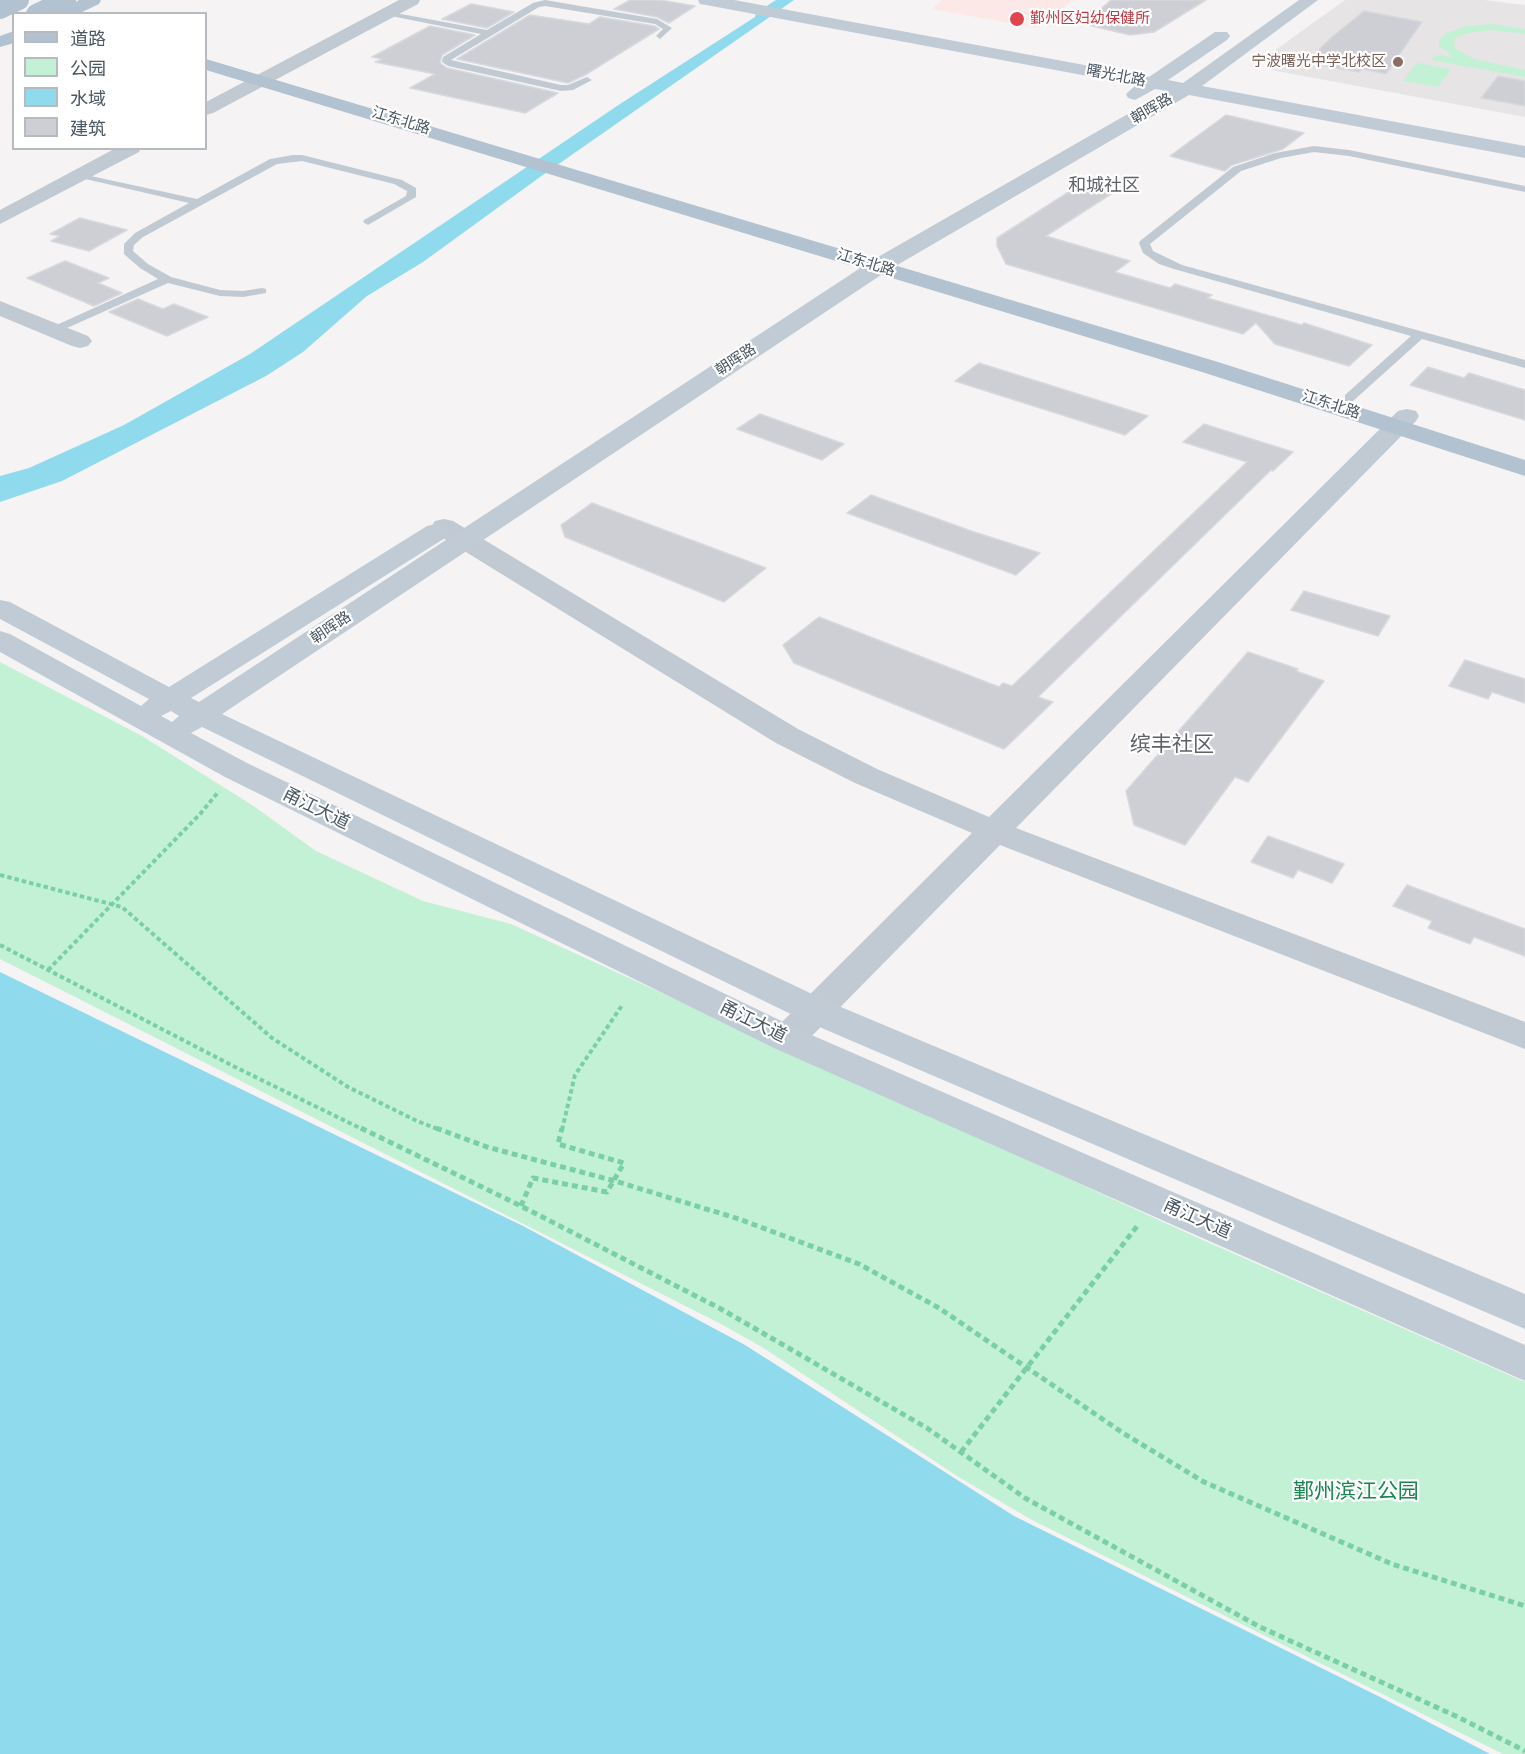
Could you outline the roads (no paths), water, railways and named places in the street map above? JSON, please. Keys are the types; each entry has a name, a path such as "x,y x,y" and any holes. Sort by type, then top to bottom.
{"main road":[{"path":"0,9 19,0"},
{"path":"22,12 49,0"},
{"path":"40,12 66,0"},
{"path":"66,12 93,0"},
{"name":"曙光北路","path":"706,0 1154,84"},
{"name":"曙光北路","path":"803,0 1525,152"},
{"name":"朝晖路","path":"503,488 1154,84 1206,75 1310,0"},
{"name":"朝晖路","path":"161,717 873,258 1180,80 1242,21"},
{"name":"江东北路","path":"207,53 269,76 873,258 1402,421 1525,453"},
{"name":"江东北路","path":"207,64 269,76"},
{"path":"1206,75 1286,89"},
{"name":"江东北路","path":"873,258 1349,398 1525,468"},
{"name":"朝晖路","path":"200,715 457,527"},
{"name":"甬江大道","path":"0,608 236,770 787,1039 1525,1364"},
{"name":"甬江大道","path":"0,640 161,717 200,715 816,1011 1525,1312"}],"street":[{"path":"207,108 412,0"},
{"path":"0,218 128,150"},
{"path":"0,308 80,341"},
{"path":"787,1039 1402,421"},
{"path":"457,527 654,658 787,736 866,776 995,831 1525,1036"}],"lane":[{"path":"587,80 570,88 561,88 447,62 449,55 536,5 552,3 657,22 668,28 660,36"},
{"path":"385,14 487,33"},
{"path":"1525,189 1348,153 1314,149 1279,155 1236,169 1144,243 1148,253 1171,264 1525,364"},
{"path":"262,291 243,294 220,293 167,279 144,266 128,252 129,244 139,235 274,161 302,158 398,182 412,190 411,197 368,222"},
{"path":"81,175 198,202"},
{"path":"54,330 167,279"},
{"path":"1349,398 1420,334"}],"water":[{"path":"776,0 794,0 540,177 423,262 367,296 303,352 266,376 62,481 0,502 0,476 29,468 124,425 250,354 620,104 755,17 756,13"},
{"path":"0,972 523,1226 745,1345 1014,1516 1490,1754 0,1754"}],"place":[{"name":"鄞州区妇幼保健所","path":"1017,19"},
{"name":"宁波曙光中学北校区","path":"1398,62"}],"district":[{"name":"和城社区","path":"1104,186"},
{"name":"缤丰社区","path":"1172,745"}],"park label":[{"name":"鄞州滨江公园","path":"1356,1492"}]}
